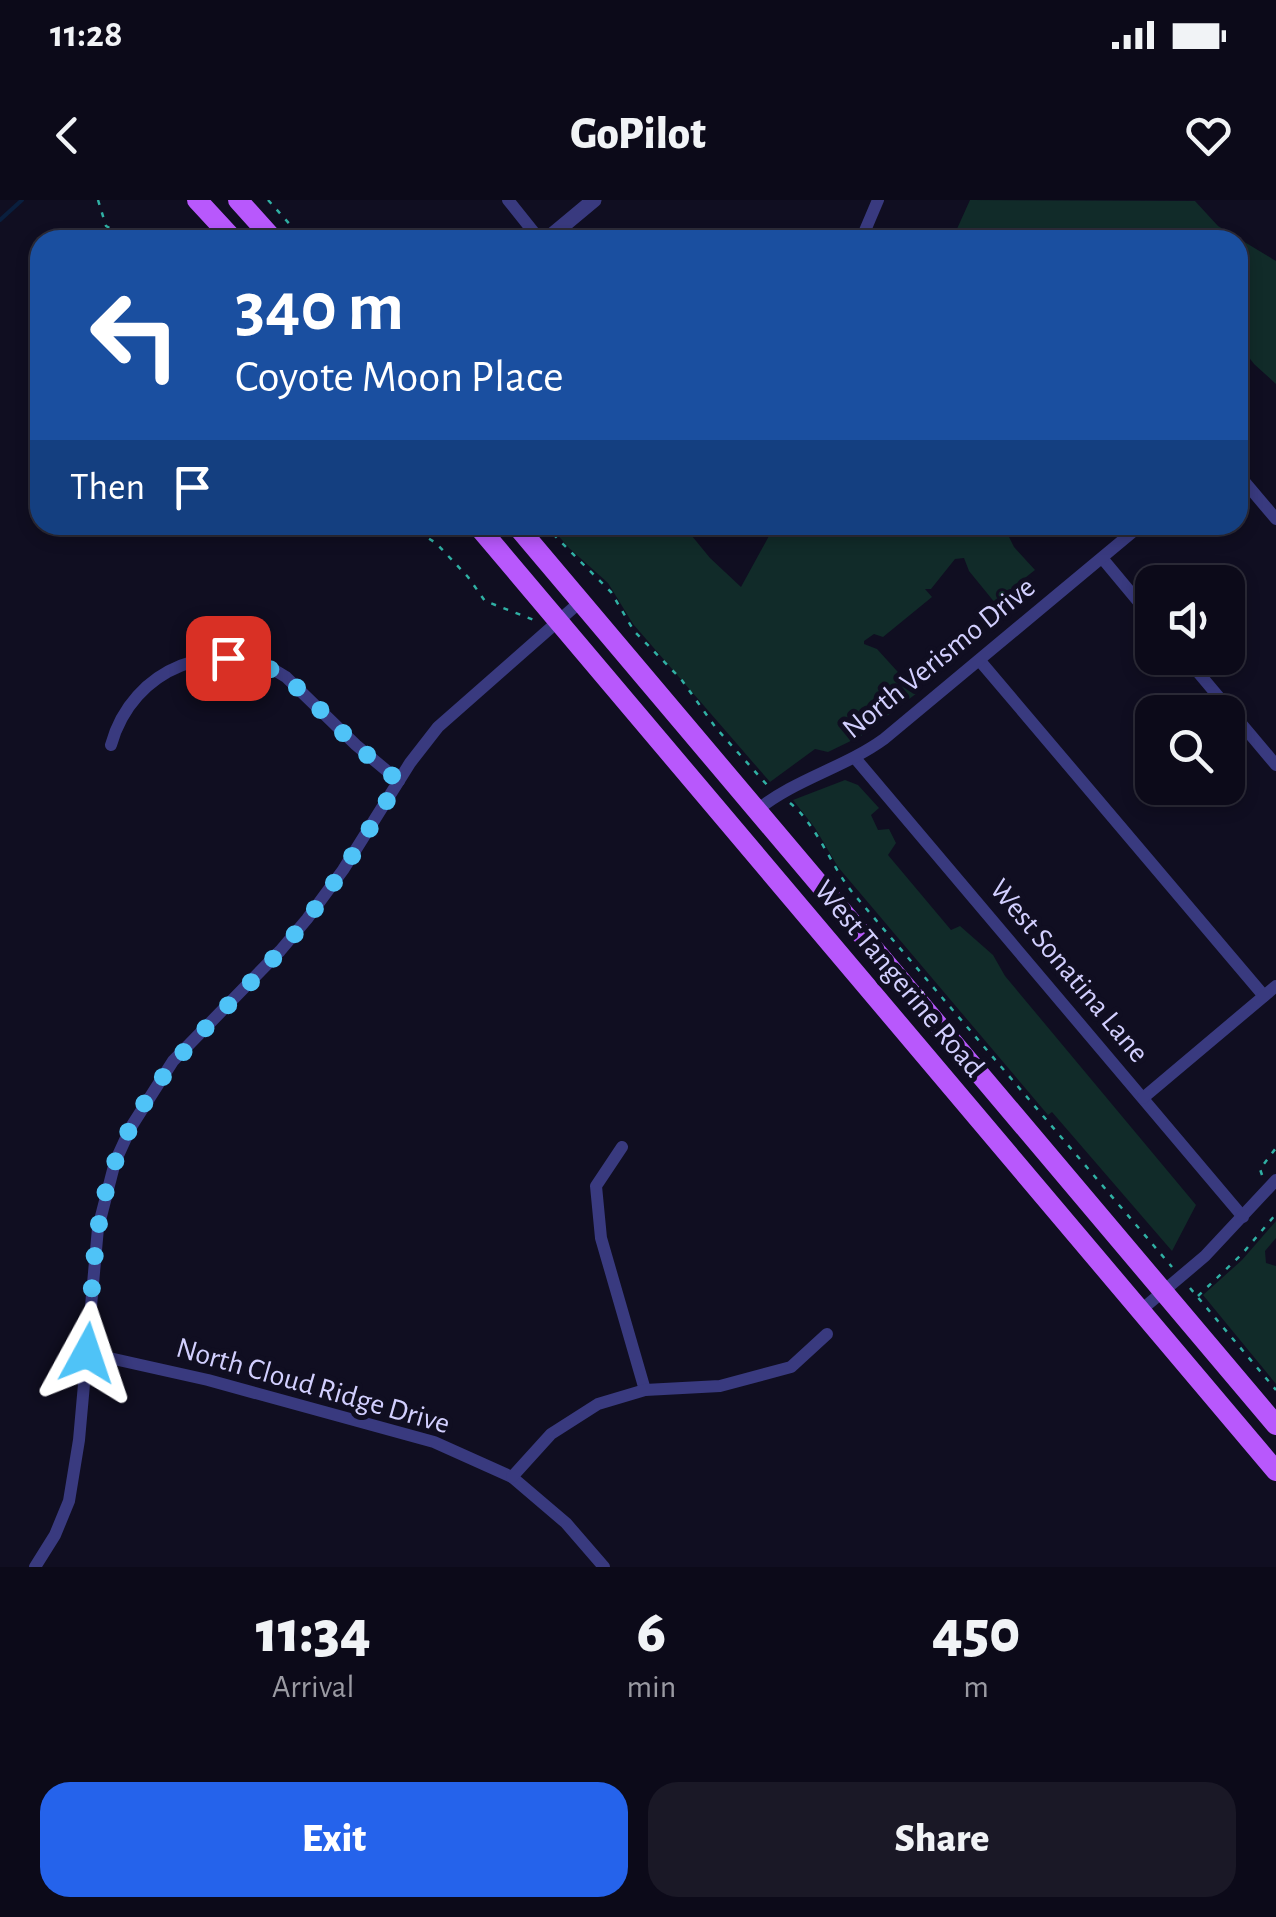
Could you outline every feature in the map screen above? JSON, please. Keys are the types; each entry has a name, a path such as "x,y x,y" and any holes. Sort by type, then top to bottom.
{"main road":[{"path":"197,200 225,230"},
{"path":"238,200 265,230"},
{"name":"West Tangerine Road","path":"485,535 553,625 1276,1471"},
{"name":"West Tangerine Road","path":"524,535 1276,1425"}],"street":[{"path":"508,200 535,230"},
{"path":"556,230 594,200"},
{"path":"865,230 878,200"},
{"path":"1248,486 1276,520"},
{"name":"North Verismo Drive","path":"756,811 787,787 856,758 884,739 1128,535"},
{"path":"1102,558 1135,598"},
{"path":"35,1567 55,1535 69,1501 98,1228 104,1194 130,1127 173,1061 308,919 344,870 417,753 448,717 580,602"},
{"path":"112,746 126,708 155,680 195,661 239,658 286,677 399,781"},
{"path":"980,661 1264,996"},
{"path":"1200,675 1276,764"},
{"name":"West Sonatina Lane","path":"856,758 1244,1217"},
{"path":"1143,1098 1276,986"},
{"path":"622,1147 596,1186 601,1238 645,1390"},
{"path":"1140,1311 1181,1278 1272,1184"},
{"path":"512,1477 551,1434 598,1404 645,1390 720,1386 792,1367 827,1334"},
{"name":"North Cloud Ridge Drive","path":"87,1353 208,1380 434,1442 512,1477 566,1523 604,1567"}],"path":[{"path":"98,200 106,226 113,230"},
{"path":"268,200 295,230"},
{"path":"423,535 436,543 468,576 485,601 553,625"},
{"path":"554,535 611,592 634,631 681,679 716,728 768,786"},
{"path":"788,801 804,816 852,892 1276,1390"},
{"path":"1272,1184 1260,1170 1276,1148"},
{"path":"1197,1297 1276,1214"}],"green space":[{"path":"970,200 1195,201 1225,230 956,230"},
{"path":"1248,244 1276,261 1276,384 1248,356"},
{"path":"558,535 691,535 741,587 770,535 1008,535 1035,570 1016,585 1007,606 1000,609 969,571 964,558 955,559 931,589 925,589 932,597 883,637 874,634 864,641 877,649 917,693 861,736 828,752 815,749 770,782 633,624 608,583"},
{"path":"845,780 858,785 879,808 871,815 878,830 889,829 896,843 888,855 951,930 960,926 993,955 1005,976 1196,1205 1172,1251 1052,1112 1048,1115 838,867 793,800"},
{"path":"1276,1221 1276,1238 1265,1251 1266,1263 1276,1266 1276,1384 1203,1295 1242,1260"}],"waterway":[{"path":"0,220 22,200"}],"route":[{"path":"87,1353 104,1194 130,1127 173,1061 308,919 344,870 399,781 286,677 258,663 228,658"}]}
